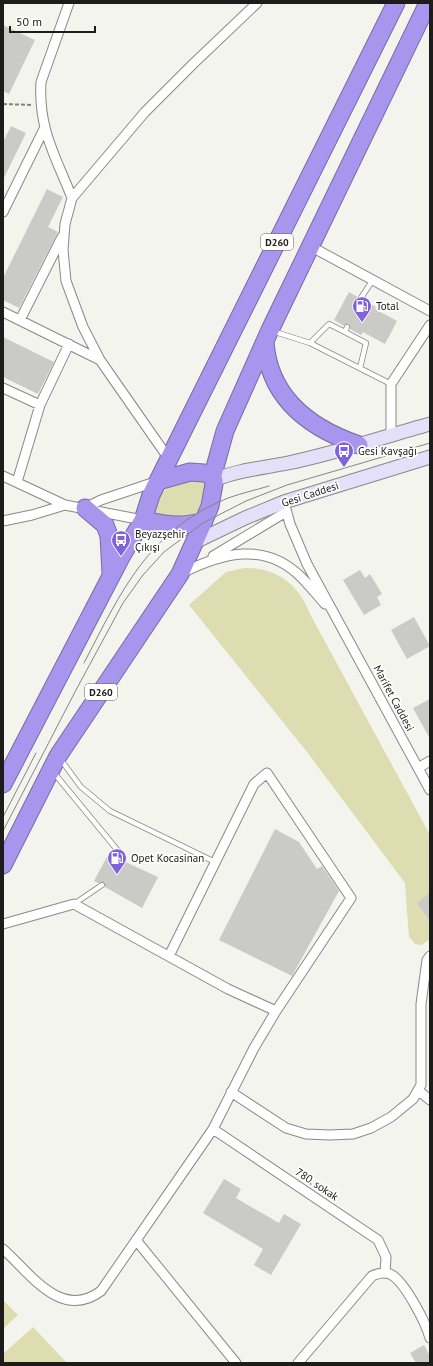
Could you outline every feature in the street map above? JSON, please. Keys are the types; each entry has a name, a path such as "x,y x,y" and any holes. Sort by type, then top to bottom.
{"highway":[{"name":"D260","path":"158,481 396,3"},
{"name":"D260","path":"214,475 225,431 268,336 428,3"},
{"path":"268,336 271,374 288,402 318,427 359,445"},
{"path":"3,784 111,576 143,520 151,494 158,481 190,472 204,472 214,475 212,497 204,521 192,525 173,526 143,520"},
{"path":"85,508 105,525 109,536 111,576"},
{"name":"D260","path":"3,865 55,763 180,574 204,521"}],"main road":[{"path":"214,475 230,474 288,463 391,437 430,424"},
{"name":"Gesi Caddesi","path":"195,542 245,518 285,507 429,460"}],"street":[{"path":"69,3 40,82 40,106 44,129 72,198"},
{"path":"169,459 100,360 83,327 70,295 64,265 64,232 72,198 155,102 257,3"},
{"path":"3,212 44,129"},
{"path":"20,320 64,232"},
{"path":"310,246 372,281 430,311"},
{"path":"3,312 100,360"},
{"path":"391,437 391,384 430,325"},
{"path":"17,482 40,405 69,344"},
{"path":"3,388 40,405"},
{"path":"3,476 65,505 85,508 119,517 143,520"},
{"path":"85,508 101,500 158,481"},
{"path":"3,521 32,515 65,505"},
{"path":"180,574 205,561 285,507 307,564 336,618"},
{"path":"205,561 241,553 257,554 280,562 301,577 336,618"},
{"name":"Marifet Caddesi","path":"336,618 430,790"},
{"path":"418,768 430,761"},
{"path":"3,1249 32,1278 57,1297 76,1301 89,1298 101,1291 213,1129 231,1092 276,1011 351,898 267,773 254,784 169,956"},
{"path":"3,924 74,904 228,989 276,1011"},
{"path":"231,1092 293,1131 330,1135 353,1134 376,1125 400,1110 413,1100 419,1091 421,1079 421,1004 428,960 430,956"},
{"path":"419,1091 430,1100"},
{"name":"780. sokak","path":"213,1129 378,1240 386,1257 385,1273"},
{"path":"136,1240 236,1363"},
{"path":"298,1363 372,1276 385,1273 394,1277 406,1292 422,1318 430,1338"}],"lane":[{"path":"361,298 372,281"},
{"path":"310,343 329,324 346,329 366,343 360,368"},
{"path":"268,336 310,343 391,384"},
{"path":"55,763 119,852 116,857"},
{"path":"55,763 110,811 215,862"},
{"path":"74,904 102,885"}],"path":[{"path":"3,104 40,106"}],"green space":[{"path":"196,480 202,481 206,484 199,518 158,516 155,514 156,504 162,494 170,486 179,482"},
{"path":"244,568 255,568 276,574 284,579 299,594 430,835 430,939 421,945 415,944 409,937 405,883 307,752 189,605 226,572"},
{"path":"3,1300 18,1315 3,1329"},
{"path":"33,1327 67,1363 3,1363 3,1354"}],"building":[{"path":"3,25 35,40 9,94 3,91"},
{"path":"11,126 26,133 3,180 3,142"},
{"path":"47,189 63,197 48,227 58,232 19,308 3,300 3,278"},
{"path":"349,292 358,297 359,301 364,300 376,307 375,309 397,321 385,344 363,332 361,335 350,329 349,324 344,326 334,320"},
{"path":"3,337 54,362 38,394 3,377"},
{"path":"360,570 365,578 370,574 382,594 377,597 381,605 364,615 343,580"},
{"path":"414,617 430,646 407,659 391,630"},
{"path":"430,699 430,739 413,708"},
{"path":"275,829 299,842 317,869 322,866 339,891 292,976 219,940"},
{"path":"109,853 113,855 114,860 119,859 158,877 142,908 105,887 104,882 98,883 94,881"},
{"path":"430,893 430,921 417,903"},
{"path":"224,1179 241,1189 236,1198 279,1223 284,1214 301,1224 271,1275 254,1265 263,1249 203,1213"},
{"path":"424,1345 430,1356 430,1363 416,1363 410,1353"}],"tram line":[{"path":"3,831 123,603 143,575 164,552 203,523 246,501 287,485 430,443"},
{"path":"84,663 125,588 140,566 157,546 177,527 200,511 228,498 269,486"},
{"path":"3,817 36,753"}],"place":[{"name":"Total","path":"362,323"},
{"name":"Gesi Kavşağı","path":"344,468"},
{"name":"Beyazşehir Çıkışı","path":"121,557"},
{"name":"Opet Kocasinan","path":"117,875"}]}
